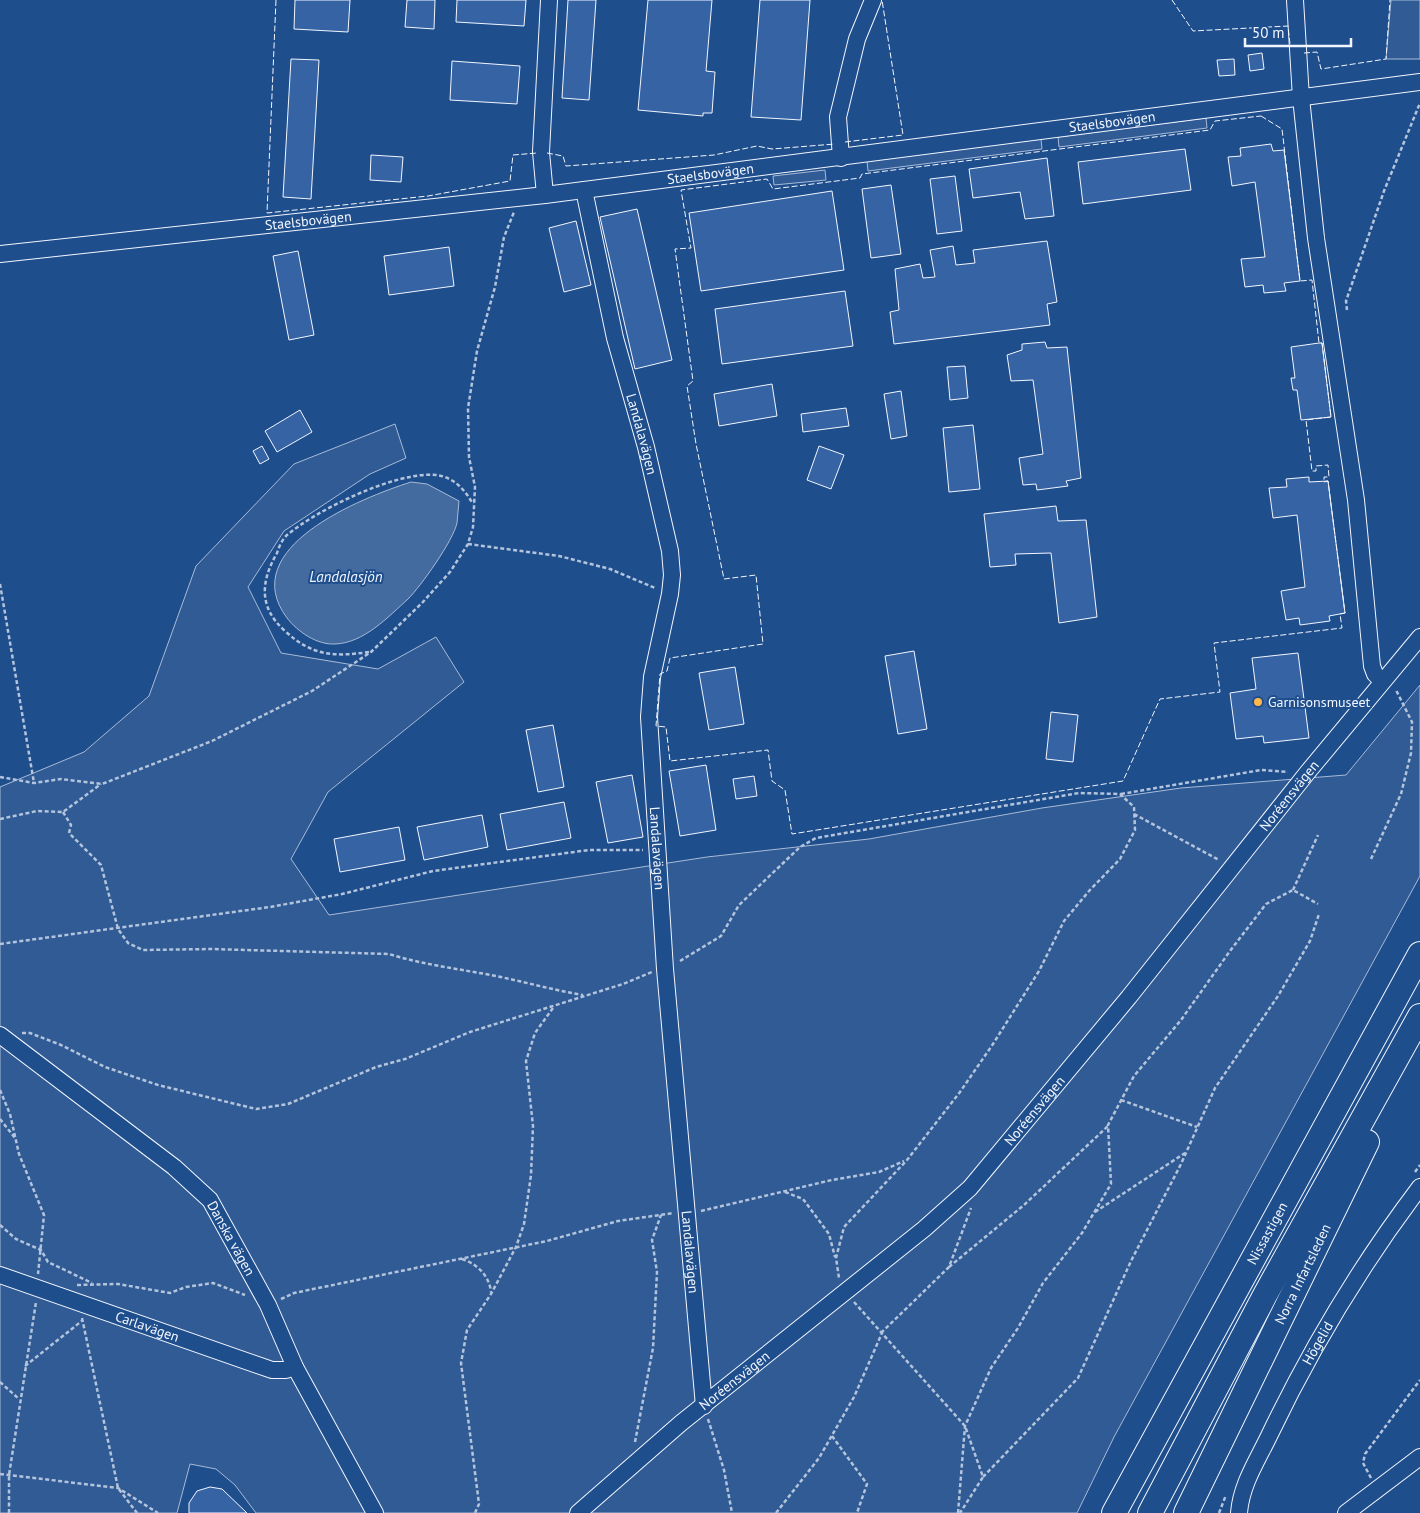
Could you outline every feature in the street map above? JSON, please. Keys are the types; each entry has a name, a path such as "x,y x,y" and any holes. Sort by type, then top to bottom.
{"highway":[{"name":"Nissastigen","path":"1114,1513 1420,954"},
{"path":"1150,1513 1265,1295 1416,1024"},
{"name":"Norra Infartsleden","path":"1186,1513 1364,1148 1416,1024"}],"street":[{"path":"545,195 541,152 549,0"},
{"path":"841,158 838,117 856,39 873,0"},
{"path":"1295,0 1301,98 1316,238 1356,500 1372,666 1375,674 1385,678"},
{"name":"Staelsbovägen","path":"0,254 545,195 1420,82"},
{"name":"Landalavägen","path":"584,190 616,338 646,447 670,551 672,575 670,594 652,677 649,718 665,969 704,1406"},
{"name":"Noréensvägen","path":"578,1513 680,1423 704,1406 782,1340 924,1229 970,1188 1123,1004 1307,773 1420,637"},
{"name":"Danska vägen","path":"0,1036 174,1167 210,1200 268,1305 295,1367 375,1513"},
{"name":"Högelid","path":"1239,1513 1240,1501 1247,1479 1298,1375 1339,1304 1392,1224 1420,1187"},
{"name":"Carlavägen","path":"0,1275 272,1370 286,1370 295,1367"},
{"path":"1346,1513 1420,1457"}],"path":[{"path":"1347,310 1346,301 1384,191 1420,104"},
{"path":"0,819 38,811 63,812 102,784 212,741 266,716 312,691 371,652 422,603 450,572 468,544 474,527 475,487 467,431 468,408 477,351 495,287 504,237 520,198"},
{"path":"371,652 334,655 316,652 301,646 288,635 268,611 264,579 285,537 337,504 370,489 418,477 436,475 453,481 466,490 474,506"},
{"path":"468,544 559,556 610,569 670,594"},
{"path":"0,584 34,783"},
{"path":"1371,859 1401,794 1411,753 1412,722 1385,678"},
{"path":"20,1033 38,1036 61,1045 105,1068 158,1085 256,1109 288,1104 361,1075 376,1066 405,1059 470,1032 665,969 721,936 739,905 795,852 816,838 1079,793 1120,794 1139,789 1261,770 1307,773"},
{"path":"0,777 34,783 61,779 102,784"},
{"path":"836,1258 844,1227 906,1160 960,1092 1008,1022 1039,970 1064,921 1089,891 1120,859 1135,830 1134,807 1120,794"},
{"path":"63,812 71,825 69,833 102,865 118,929 128,944 143,950 220,949 389,954 416,963 496,976 544,989 584,995"},
{"path":"1134,814 1232,867"},
{"path":"776,1513 819,1458 832,1436 854,1397 881,1333 949,1267 1024,1205 1108,1126 1134,1076 1181,1020 1266,904 1293,890 1318,835"},
{"path":"0,944 270,907 342,894 433,871 589,850 657,850"},
{"path":"1293,890 1318,904"},
{"path":"959,1513 983,1477 1078,1378 1131,1261 1216,1088 1278,996 1310,941 1319,914"},
{"path":"476,1513 479,1504 476,1469 461,1363 467,1330 491,1294 516,1247 524,1224 531,1175 533,1126 526,1061 535,1032 554,1006"},
{"path":"0,1090 10,1114 19,1154 44,1215 38,1288 24,1367 9,1475 9,1513"},
{"path":"1121,1100 1198,1127"},
{"path":"0,1119 15,1138"},
{"path":"959,1513 965,1426 991,1368 1018,1328 1043,1282 1082,1233 1111,1184 1108,1126"},
{"path":"1093,1214 1186,1152"},
{"path":"0,1225 16,1239 41,1250 48,1262 94,1284 118,1284 170,1293 186,1287 213,1284 237,1291 268,1305 294,1293 516,1247 618,1221 687,1211 701,1211 832,1180 880,1172 906,1160"},
{"path":"784,1192 803,1199 830,1234 845,1291 965,1426 983,1477"},
{"path":"949,1267 971,1206"},
{"path":"631,1468 653,1348 656,1272 652,1240 662,1215"},
{"path":"462,1259 474,1263 479,1268 490,1288 491,1294"},
{"path":"75,1301 83,1320 118,1488 136,1513"},
{"path":"24,1367 83,1320"},
{"path":"1378,1490 1364,1468 1365,1454 1420,1380"},
{"path":"0,1382 20,1399"},
{"path":"704,1406 724,1470 732,1513"},
{"path":"832,1436 867,1484 857,1513"},
{"path":"0,1474 118,1488 158,1513"}],"shaded area":[{"path":"1391,0 1420,0 1420,59 1386,59"},
{"path":"1206,118 1207,128 1059,147 1058,137"},
{"path":"1041,139 1042,149 868,171 867,161"},
{"path":"825,170 826,180 774,185 773,176"},
{"path":"395,424 406,458 370,474 284,531 248,587 281,653 378,669 436,637 464,682 328,792 291,859 329,915 707,857 869,839 1042,808 1181,788 1346,775 1420,685 1420,876 1114,1437 1077,1513 256,1513 235,1485 216,1469 190,1464 177,1513 0,1513 0,787 84,752 149,696 196,566 294,464"}],"water":[{"name":"Landalasjön","path":"411,482 427,484 459,501 457,523 454,531 428,574 408,599 375,628 356,639 346,643 328,644 302,633 287,618 275,593 277,569 290,548 311,530 336,514 363,500"}],"building":[{"path":"295,0 350,0 348,32 294,29"},
{"path":"407,0 435,0 434,29 405,27"},
{"path":"457,0 526,0 524,26 456,22"},
{"path":"568,0 596,0 589,100 562,98"},
{"path":"648,0 712,0 706,71 715,72 712,113 703,113 703,116 638,110"},
{"path":"760,0 810,0 801,120 751,117"},
{"path":"1262,53 1264,69 1250,71 1248,55"},
{"path":"291,59 319,60 311,199 283,197"},
{"path":"1234,59 1235,75 1219,76 1217,60"},
{"path":"452,61 520,66 517,104 450,100"},
{"path":"1271,144 1273,151 1284,150 1300,281 1284,283 1286,291 1264,293 1263,285 1245,287 1241,259 1265,257 1255,182 1232,186 1228,157 1241,156 1240,148"},
{"path":"1185,149 1191,190 1083,204 1078,162"},
{"path":"371,155 403,157 401,182 370,180"},
{"path":"1047,158 1054,216 1025,219 1020,192 973,198 969,169"},
{"path":"955,176 962,231 937,234 930,179"},
{"path":"891,185 901,254 871,258 862,189"},
{"path":"832,191 844,270 701,291 689,213"},
{"path":"637,209 672,360 635,369 600,217"},
{"path":"576,221 591,285 564,292 549,228"},
{"path":"1047,241 1057,302 1047,304 1050,325 894,344 890,312 899,310 895,269 920,264 923,278 935,277 930,250 953,246 956,265 975,263 973,250"},
{"path":"449,247 454,286 389,295 384,256"},
{"path":"298,251 314,335 289,340 273,256"},
{"path":"845,291 853,346 722,364 715,309"},
{"path":"1045,342 1047,348 1067,347 1081,478 1066,481 1068,486 1037,490 1036,484 1023,485 1019,458 1043,454 1033,380 1011,381 1007,355 1022,350 1022,344"},
{"path":"1322,343 1331,417 1301,420 1297,390 1293,390 1291,378 1295,378 1291,347"},
{"path":"965,366 968,398 950,400 947,367"},
{"path":"772,384 777,416 719,426 714,394"},
{"path":"901,391 907,436 891,439 884,394"},
{"path":"846,408 849,426 803,432 801,414"},
{"path":"300,410 312,432 277,452 265,431"},
{"path":"973,425 980,489 949,492 943,428"},
{"path":"262,446 269,459 260,464 253,451"},
{"path":"819,446 844,455 831,489 807,480"},
{"path":"1309,477 1309,482 1328,481 1345,613 1329,616 1330,621 1300,625 1299,618 1286,620 1281,591 1305,587 1297,515 1273,518 1269,488 1287,487 1286,479"},
{"path":"1056,506 1058,521 1086,520 1097,617 1059,623 1051,553 1015,554 1016,565 990,567 984,514"},
{"path":"914,651 927,729 898,734 885,656"},
{"path":"1298,653 1309,738 1264,743 1263,736 1236,739 1230,693 1256,689 1252,658"},
{"path":"735,667 744,724 709,730 699,673"},
{"path":"1051,712 1078,715 1073,762 1046,759"},
{"path":"553,725 564,787 538,792 526,730"},
{"path":"706,765 716,830 680,836 669,771"},
{"path":"632,775 643,837 608,843 596,782"},
{"path":"754,776 757,796 736,799 733,779"},
{"path":"564,802 571,838 507,850 500,814"},
{"path":"482,815 488,847 424,860 417,827"},
{"path":"399,827 405,860 340,872 334,839"},
{"path":"210,1487 222,1489 247,1513 189,1513 189,1503 197,1491"}],"fence":[{"path":"276,0 267,213 428,196 510,181 513,155 537,153"},
{"path":"845,142 903,135 882,0"},
{"path":"1172,0 1193,31 1288,26 1290,44"},
{"path":"1304,53 1317,52 1321,69 1386,59 1390,0"},
{"path":"1261,116 1282,129 1300,281 1312,280 1319,343 1322,343 1331,417 1306,420 1312,471 1316,471 1316,466 1328,465 1329,477 1324,477 1324,482 1328,481 1345,613 1340,614 1342,628 1214,643 1220,692 1160,699 1123,781 792,834 785,790 772,781 768,750 670,761 666,727 656,726 660,674 667,671 670,658 763,644 756,575 724,579 696,444 687,386 693,381 675,249 691,248 681,190 767,179 773,189 860,178 862,174 1210,130 1215,121 1261,116"},
{"path":"547,153 563,156 566,166 714,155 757,146 772,149 835,144"}],"place":[{"name":"Garnisonsmuseet","path":"1258,702"}]}
